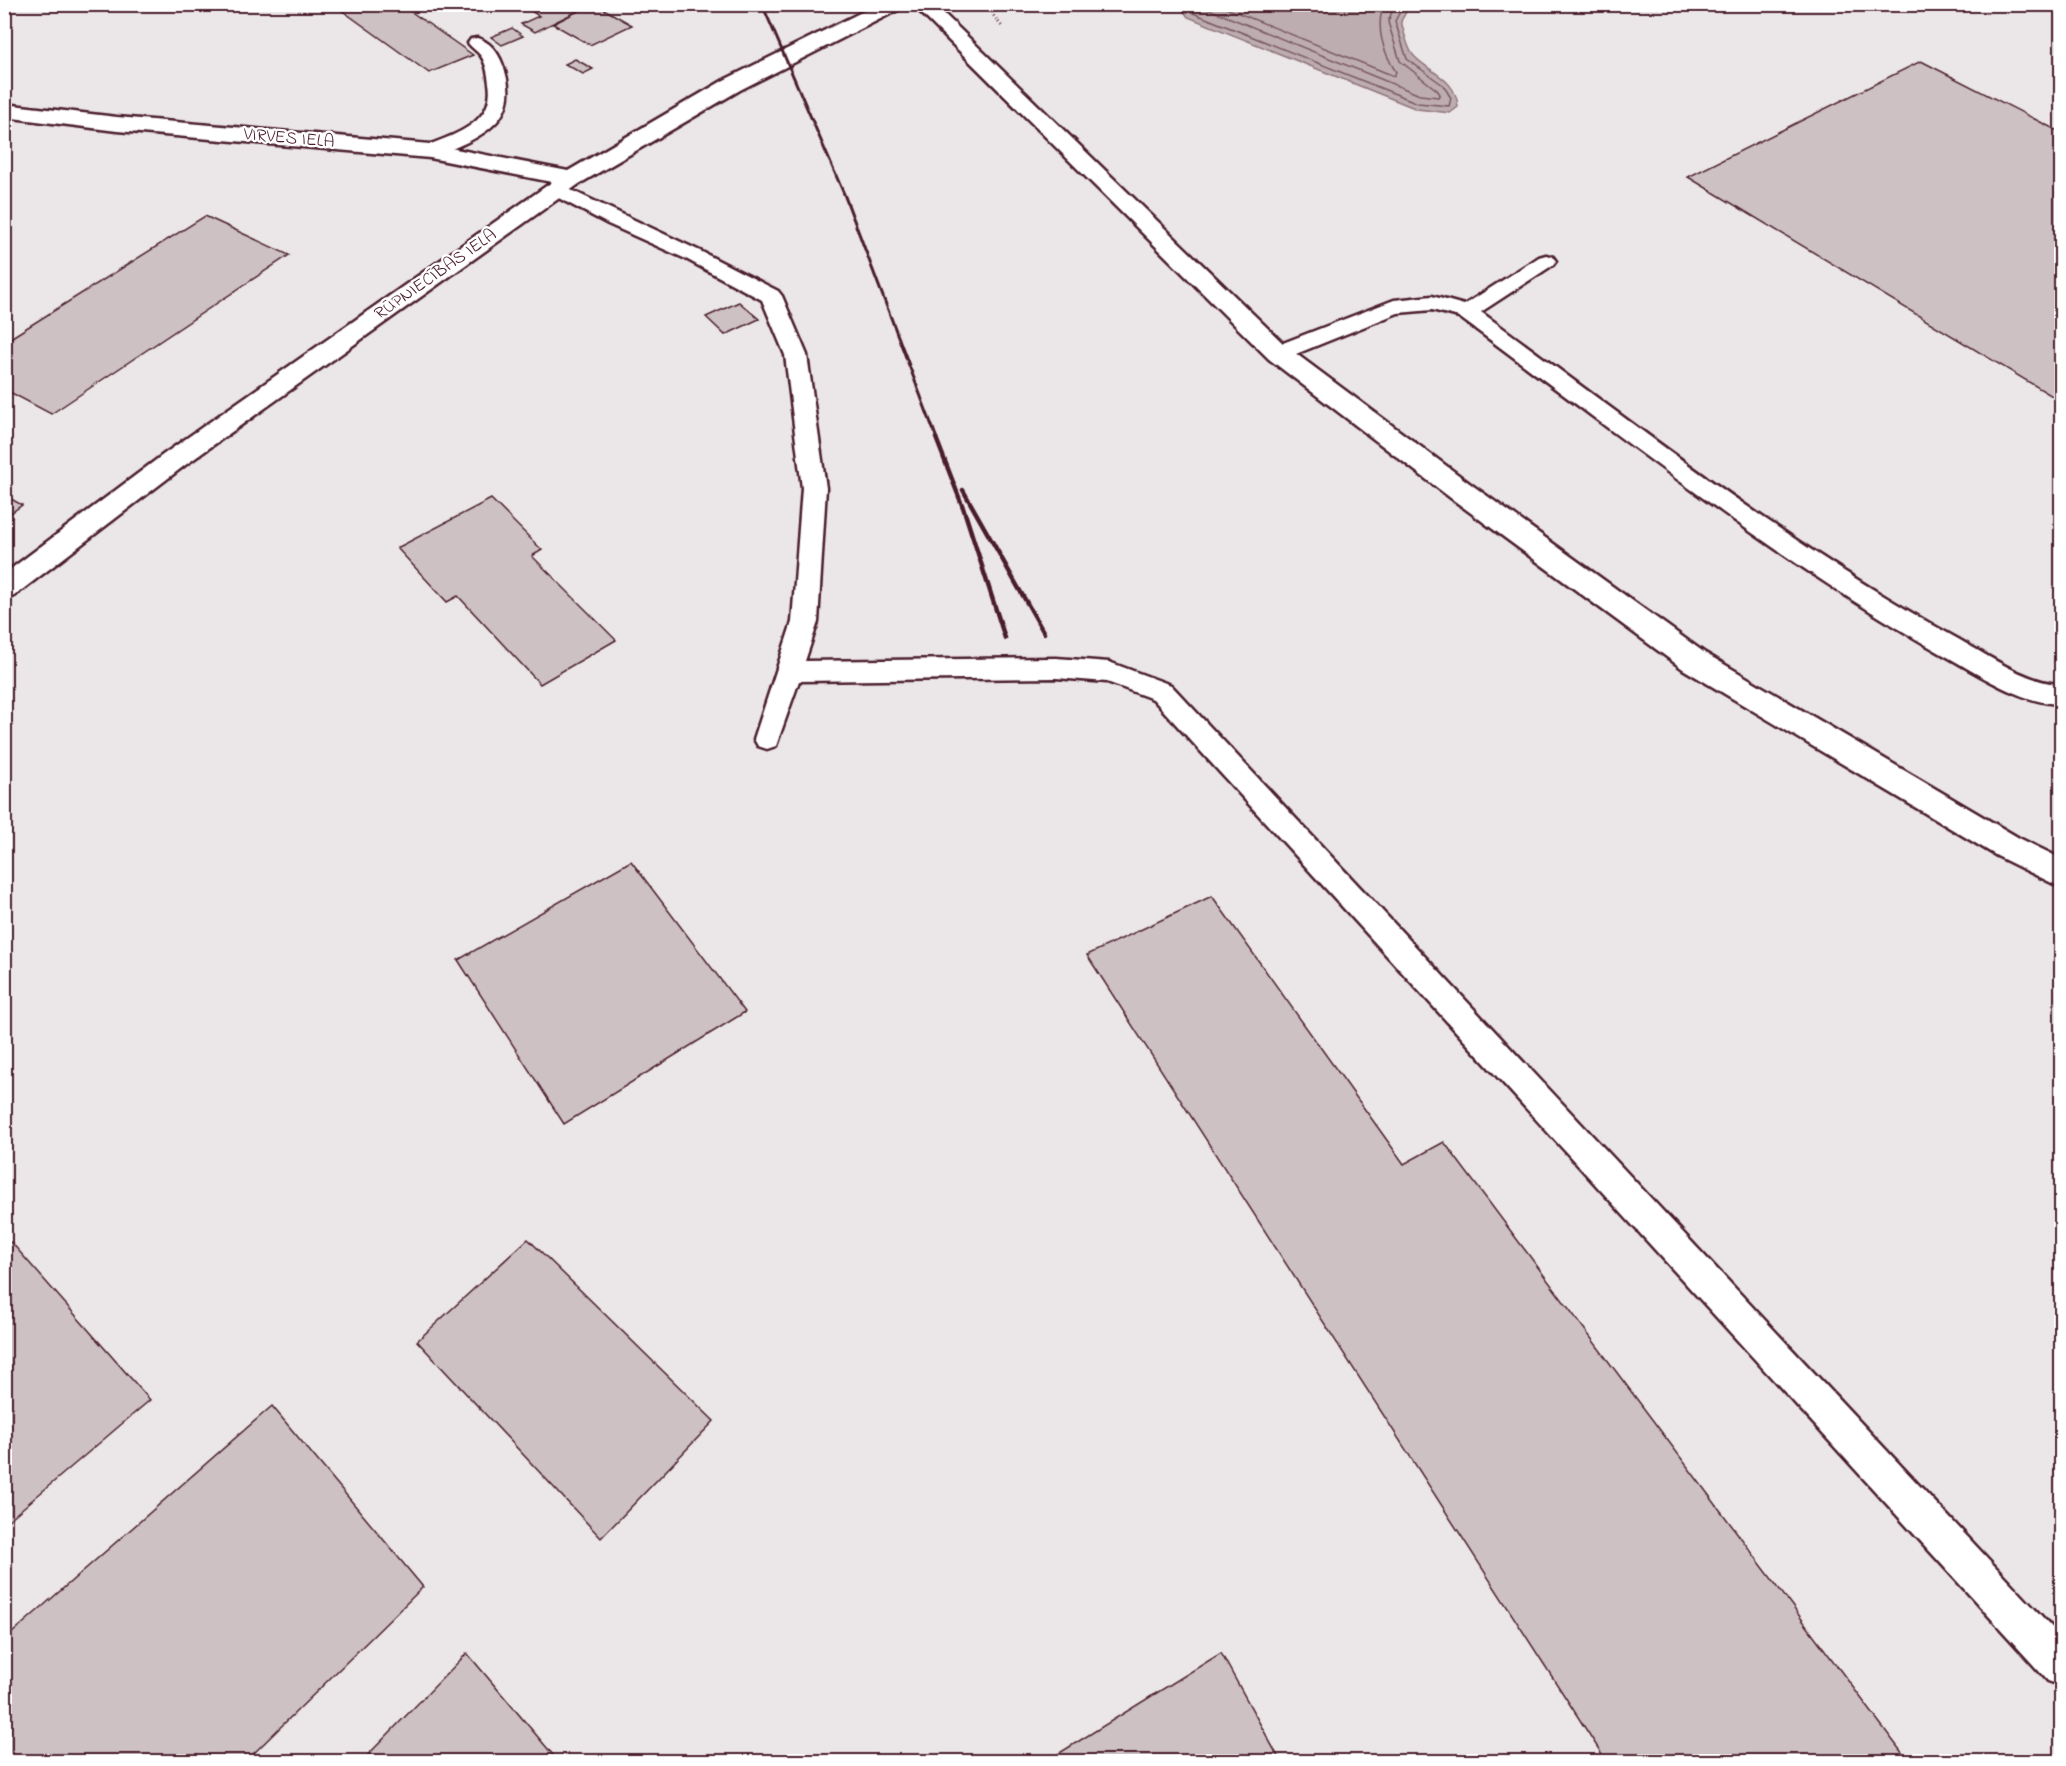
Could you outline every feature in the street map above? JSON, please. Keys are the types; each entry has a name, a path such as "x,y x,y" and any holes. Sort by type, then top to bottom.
{"street":[{"name":"RŪPNIECĪBAS IELA","path":"4,589 174,460 564,184 732,85 895,4"},
{"path":"922,4 1278,353 1462,492 1694,661 2008,848 2061,875"},
{"name":"VIRVES IELA","path":"4,110 117,124 430,151 564,184"}],"lane":[{"path":"430,151 473,134 496,112 502,92 491,54 477,43"},
{"path":"564,184 615,220 693,255 771,296 796,355 814,488 805,622 767,739"},
{"path":"1467,312 1546,261"},
{"path":"1278,353 1394,307 1432,303 1467,312 1773,537 1915,627 1992,670 2056,697"},
{"path":"789,671 1056,668 1109,672 1162,692 2061,1667"}],"path":[{"path":"991,4 993,15 1004,30"}],"shaded area":[{"path":"5,5 2061,5 2061,1761 5,1762"}],"water":[{"path":"1179,5 1410,5 1401,21 1409,49 1414,56 1448,83 1453,89 1458,107 1450,113 1417,109 1188,17"}],"building":[{"path":"333,4 400,4 473,55 429,73"},
{"path":"520,4 592,4 535,32 521,24 539,16"},
{"path":"592,4 632,25 590,45 553,24"},
{"path":"512,28 523,36 502,45 491,37"},
{"path":"575,59 593,69 583,74 565,64"},
{"path":"1921,61 2062,133 2062,402 1688,177"},
{"path":"205,216 289,255 51,414 4,389 4,342"},
{"path":"739,302 759,319 725,335 706,317"},
{"path":"4,495 22,505 4,518"},
{"path":"491,499 542,550 532,556 616,640 540,684 458,596 447,602 397,548"},
{"path":"631,861 745,1012 564,1124 458,960"},
{"path":"1212,896 1404,1164 1444,1142 1909,1762 1607,1762 1087,955"},
{"path":"528,1239 714,1421 601,1538 417,1341"},
{"path":"11,1242 150,1400 4,1524 4,1247"},
{"path":"272,1406 423,1587 245,1762 4,1762 4,1640"},
{"path":"467,1653 559,1762 361,1762"},
{"path":"1221,1653 1281,1762 1045,1762"}],"railway":[{"path":"762,4 844,194 937,439"},
{"path":"936,438 964,510 1005,638"},
{"path":"963,490 1044,633"}]}
